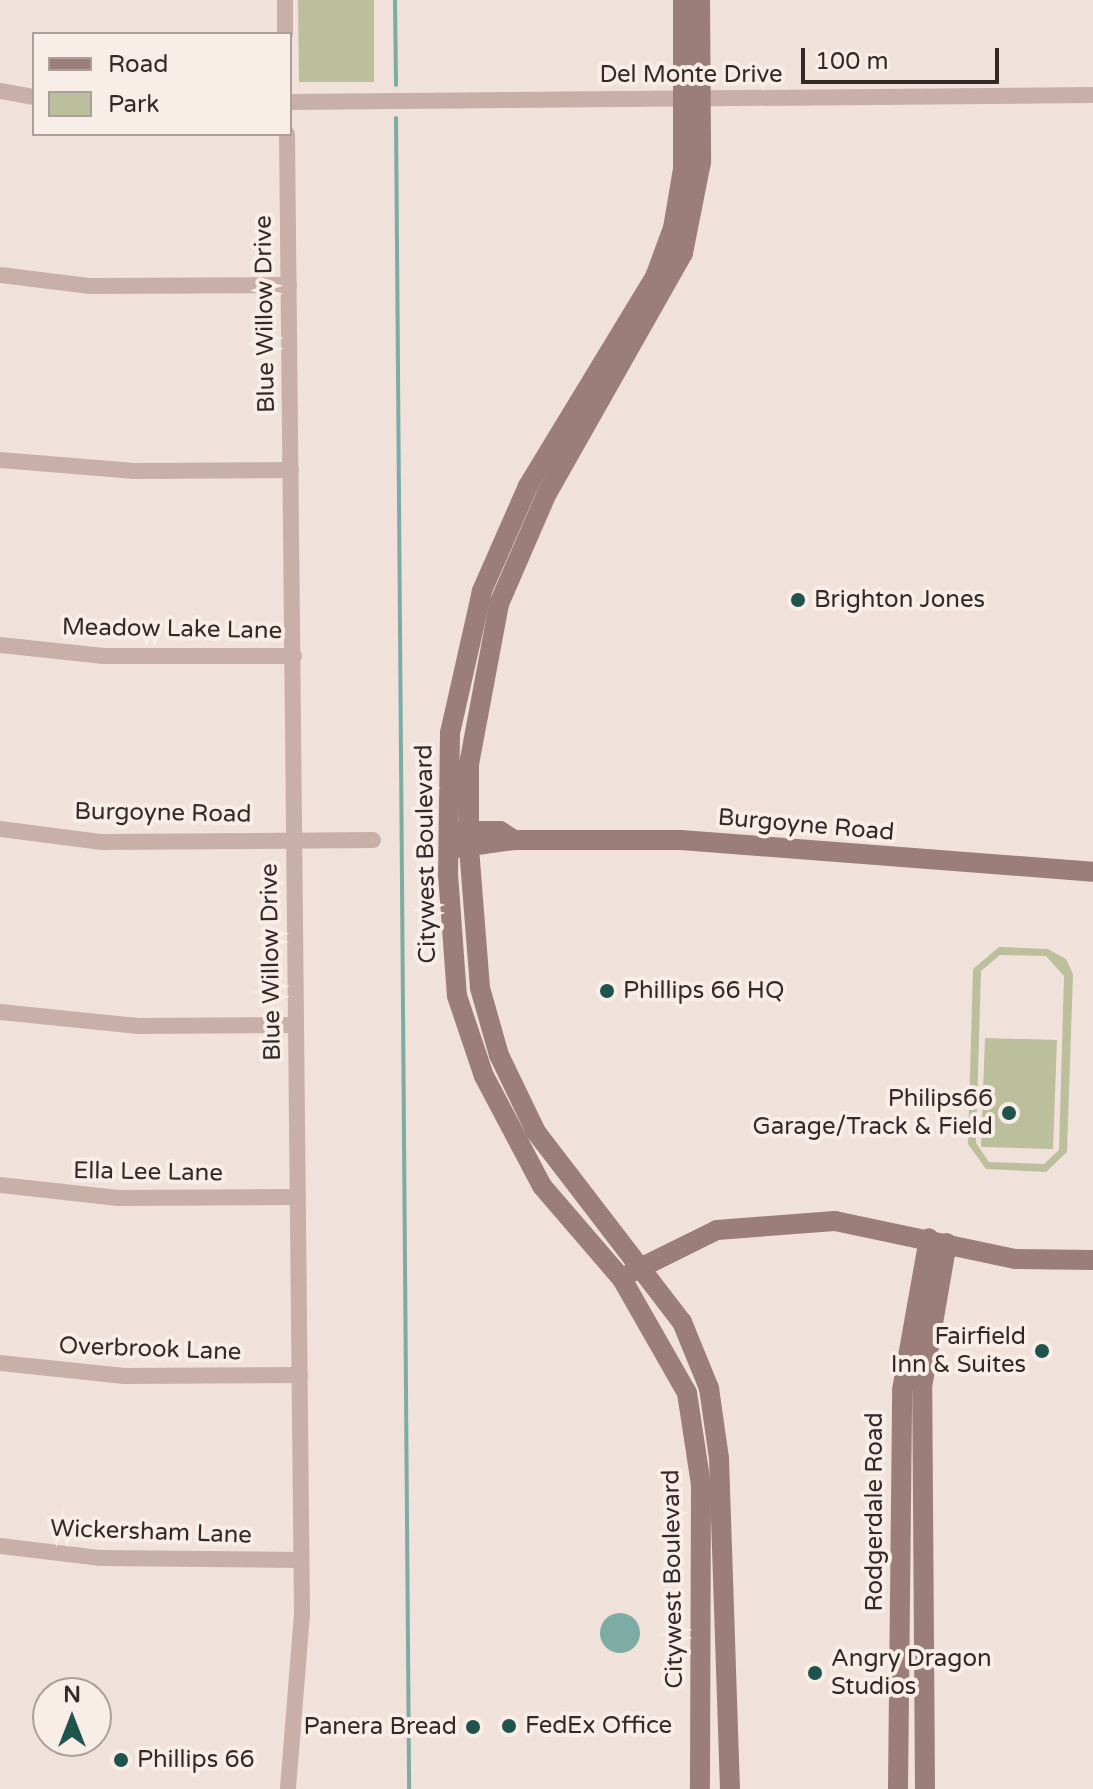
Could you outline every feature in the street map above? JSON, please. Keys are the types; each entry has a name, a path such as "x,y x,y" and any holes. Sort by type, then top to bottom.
{"street":[{"path":"285,0 285,32"},
{"name":"Citywest Boulevard","path":"683,0 701,162 683,253 547,493 499,604 480,675 459,840 457,996 484,1076 542,1186 622,1279 687,1393 697,1459 700,1789"},
{"name":"Citywest Boulevard","path":"692,99 700,0"},
{"path":"0,91 32,97"},
{"name":"Del Monte Drive","path":"292,102 1093,95"},
{"name":"Blue Willow Drive","path":"287,136 301,1560 288,1789"},
{"path":"0,275 90,286 289,285"},
{"path":"0,460 135,471 291,470"},
{"name":"Meadow Lake Lane","path":"0,645 103,656 294,656"},
{"name":"Burgoyne Road","path":"0,829 102,842 373,840"},
{"name":"Burgoyne Road","path":"459,840 500,831 514,840 681,840 1093,872"},
{"name":"Citywest Boulevard","path":"459,840 480,988 499,1055 536,1132 682,1322 717,1425 730,1789"},
{"path":"0,1012 138,1026 296,1025"},
{"name":"Ella Lee Lane","path":"0,1185 118,1198 297,1197"},
{"path":"622,1279 641,1265 717,1230 835,1221 1015,1259 1093,1260"},
{"name":"Rodgerdale Road","path":"898,1789 899,1453 909,1325 938,1241"},
{"name":"Rodgerdale Road","path":"925,1789 921,1453 928,1327 938,1241"},
{"name":"Overbrook Lane","path":"0,1363 124,1376 300,1375"},
{"path":"899,1453 921,1453"},
{"name":"Wickersham Lane","path":"0,1546 101,1558 301,1560"},
{"path":"900,1632 924,1632"}],"green space":[{"path":"298,0 374,0 374,82 299,82"},
{"path":"999,947 1048,949 1066,959 1073,974 1067,1152 1046,1172 986,1169 968,1144 973,969","holes":["1000,955 1046,956 1064,976 1059,1150 1044,1164 989,1162 976,1143 981,971"]},
{"path":"985,1038 1057,1040 1053,1149 981,1147"}],"water":[{"path":"620,1613 634,1619 640,1633 634,1647 620,1653 606,1647 600,1633 606,1619"}],"waterway":[{"path":"395,0 396,85"},
{"path":"396,118 409,1789"}],"place":[{"name":"Brighton Jones","path":"798,600"},
{"name":"Phillips 66 HQ","path":"607,991"},
{"name":"Philips66 Garage/Track & Field","path":"1009,1113"},
{"name":"Fairfield Inn & Suites","path":"1042,1351"},
{"name":"Angry Dragon Studios","path":"815,1673"},
{"name":"FedEx Office","path":"509,1726"},
{"name":"Panera Bread","path":"473,1727"},
{"name":"Phillips 66","path":"121,1760"}]}
